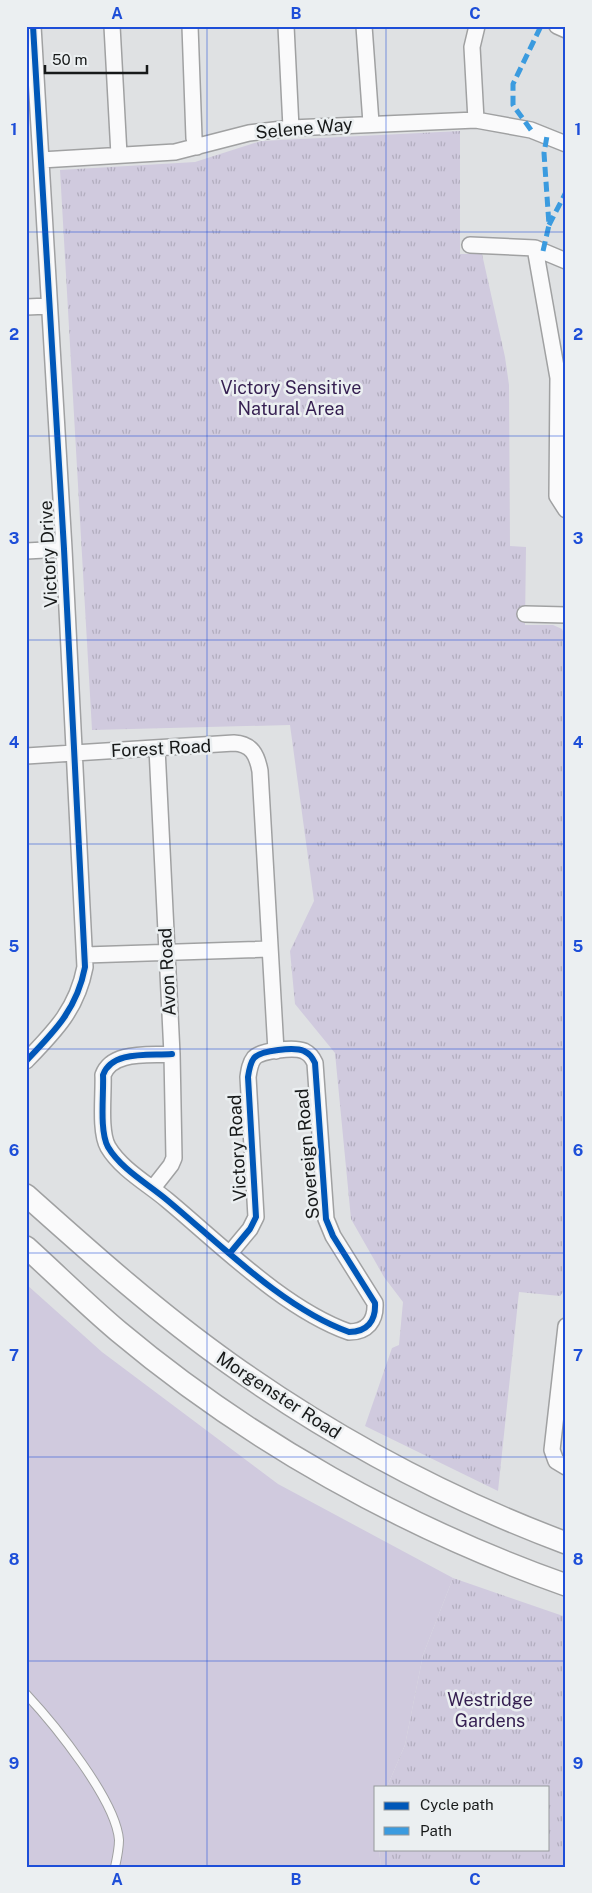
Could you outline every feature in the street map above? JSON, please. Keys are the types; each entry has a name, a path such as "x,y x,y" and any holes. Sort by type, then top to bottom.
{"main road":[{"name":"Morgenster Road","path":"26,1195 116,1276 206,1347 275,1396 367,1452 436,1488 566,1542"},
{"path":"26,1247 118,1331 185,1382 276,1445 364,1496 414,1522 511,1565 566,1585"}],"street":[{"name":"Victory Drive","path":"26,1061 49,1038 74,1003 80,988 84,955 64,549 33,26"},
{"path":"112,26 119,155"},
{"path":"190,26 194,138 197,147"},
{"path":"286,26 291,128"},
{"path":"364,26 371,123"},
{"path":"476,120 472,47 478,26"},
{"name":"Selene Way","path":"41,160 175,152 249,133 291,128 371,123 476,120 531,130 566,144"},
{"path":"470,245 535,248 566,261"},
{"path":"535,248 558,378 557,496 566,510"},
{"path":"26,307 49,306"},
{"path":"26,551 64,549"},
{"path":"525,614 566,615"},
{"name":"Forest Road","path":"26,756 234,743 247,746 255,754 260,771 268,949"},
{"name":"Avon Road","path":"153,1188 171,1165 174,1158 172,1054 157,748"},
{"path":"84,955 166,954 268,949 276,1051"},
{"name":"Sovereign Road","path":"230,1253 279,1293 310,1312 349,1332 363,1329 374,1320 376,1314 375,1303 333,1236 326,1219 315,1063 310,1054 301,1050 276,1051"},
{"name":"Victory Road","path":"230,1253 250,1229 256,1217 248,1077 250,1064 258,1054 276,1051"},
{"path":"172,1054 118,1058 111,1062 103,1075 104,1134 107,1145 130,1171 230,1253"},
{"path":"566,1326 561,1401 552,1450 556,1460 566,1467"}],"lane":[{"path":"26,1694 45,1714 98,1788 117,1830 119,1840 115,1867"}],"green space":[{"name":"Victory Sensitive Natural Area","path":"460,131 460,254 482,254 505,357 509,385 510,546 526,547 525,625 553,625 562,629 566,638 566,1288 560,1296 519,1292 498,1491 365,1426 392,1348 399,1345 403,1302 384,1277 351,1219 335,1053 295,1004 290,951 314,901 290,725 92,730 60,170 195,162 261,141"},
{"path":"26,1284 102,1352 278,1484 453,1578 423,1655 405,1745 387,1786 374,1786 374,1850 379,1850 381,1867 26,1867"},
{"name":"Westridge Gardens","path":"453,1578 566,1617 566,1867 381,1867 379,1850 550,1850 550,1786 387,1786 405,1745 423,1655"}],"marked path":[{"path":"531,130 513,105 513,84 541,26"},
{"path":"543,251 549,225 544,153 547,136"},
{"path":"549,225 566,192"}],"cycle path":[{"path":"26,1061 63,1019 76,995 85,967 64,549 33,26"},
{"path":"172,1054 123,1058 114,1061 103,1075 102,1112 104,1132 105,1140 113,1155 127,1169 167,1200 253,1274 301,1308 325,1322 349,1332 365,1328 372,1320 375,1303 333,1236 326,1219 315,1063 311,1056 304,1051 286,1049 271,1051 258,1055 251,1064 248,1077 256,1217 250,1229 230,1253"}]}
